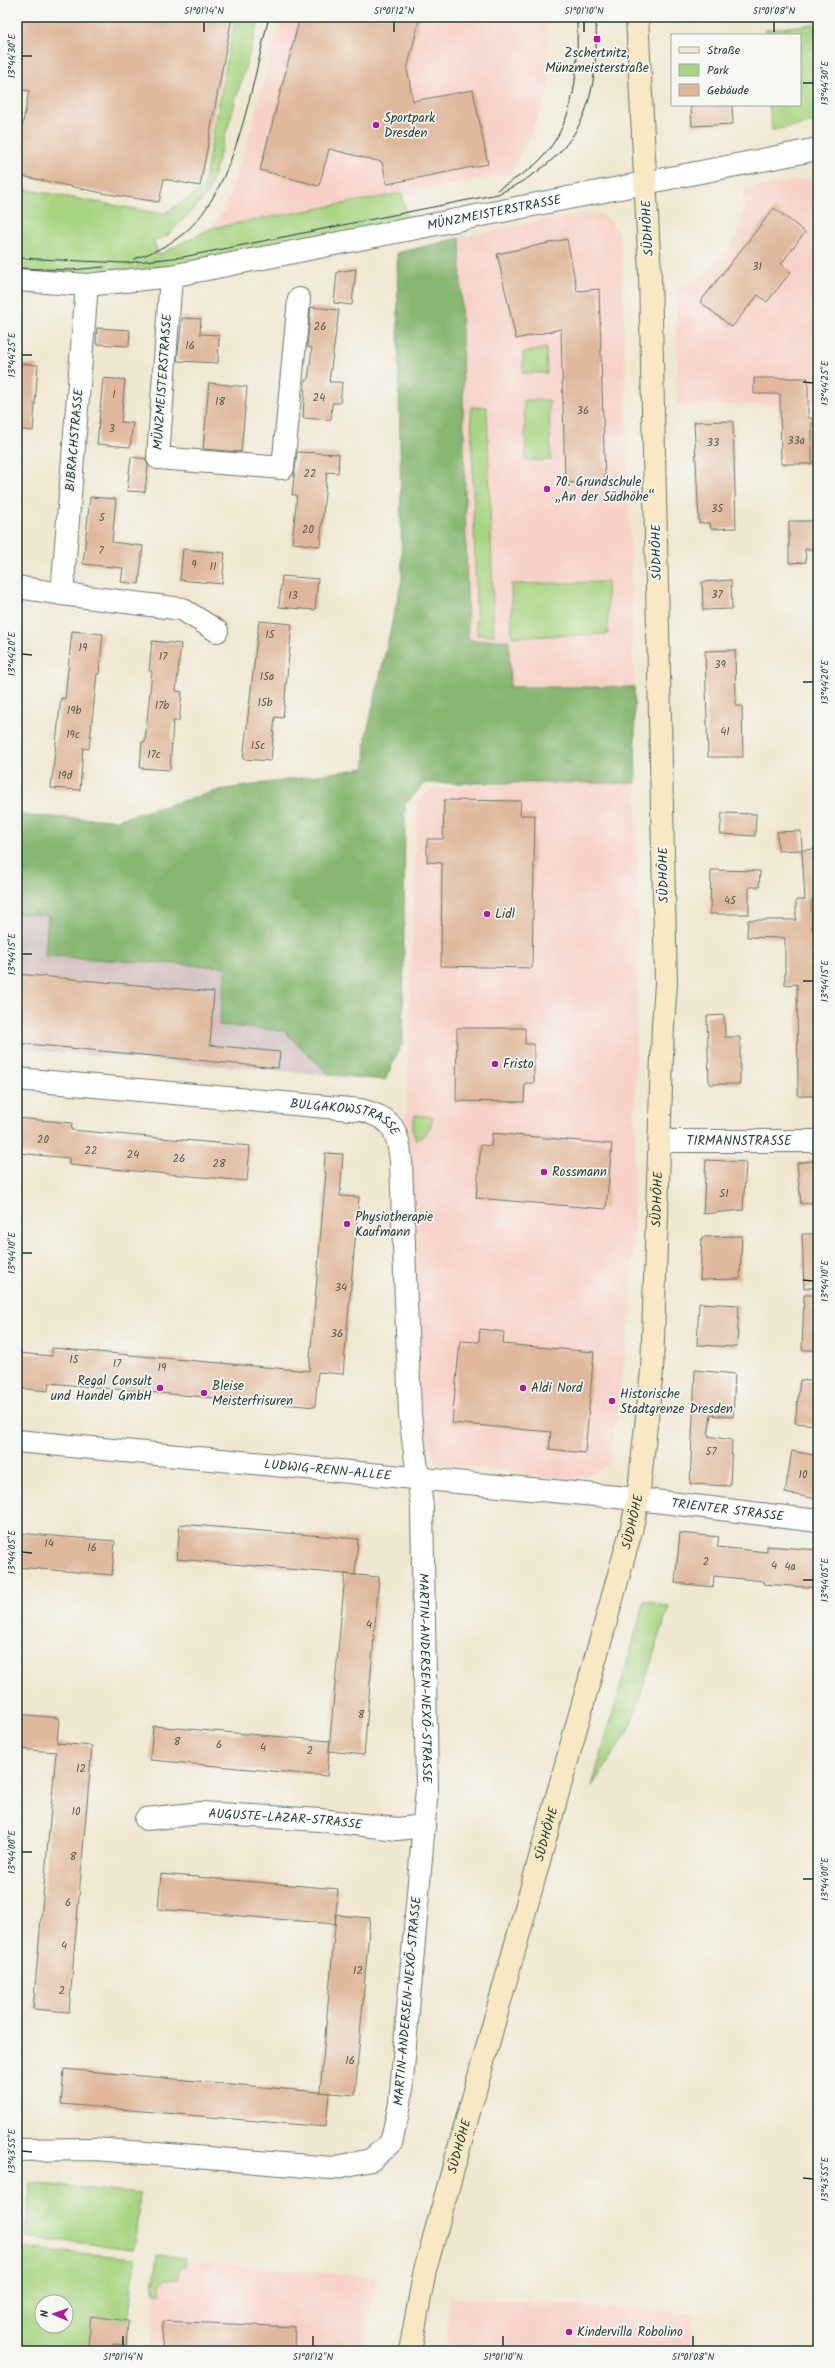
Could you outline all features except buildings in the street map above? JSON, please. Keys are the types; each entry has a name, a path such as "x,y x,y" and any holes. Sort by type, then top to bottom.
{"street":[{"name":"SÜDHÖHE","path":"410,2351 429,2255 618,1577 638,1499 652,1371 663,1025 666,984 650,275 637,17"},
{"name":"MÜNZMEISTERSTRASSE","path":"17,280 87,285 171,276 646,181 818,149"},
{"name":"MÜNZMEISTERSTRASSE","path":"171,276 158,458 282,468 299,299"},
{"name":"BIBRACHSTRASSE","path":"62,594 87,285"},
{"path":"17,587 182,609 217,631"},
{"name":"BULGAKOWSTRASSE","path":"17,1079 361,1110 378,1114 389,1122 396,1130 401,1161 410,1414 420,1478"},
{"name":"TIRMANNSTRASSE","path":"660,1141 818,1141"},
{"name":"LUDWIG-RENN-ALLEE","path":"17,1441 638,1499"},
{"name":"MARTIN-ANDERSEN-NEXÖ-STRASSE","path":"17,2150 94,2149 332,2168 371,2160 391,2143 400,2104 428,1788 422,1507 420,1478"},
{"name":"TRIENTER STRASSE","path":"638,1499 818,1521"},
{"name":"AUGUSTE-LAZAR-STRASSE","path":"146,1819 201,1813 320,1820 397,1829 424,1826"}],"shaded area":[{"path":"280,17 547,17 550,86 534,126 510,174 212,228 225,209 235,180 252,127"},
{"path":"818,177 818,403 677,406 676,288 703,276 727,253 738,233 744,210 744,189"},
{"name":"70. Grundschule „An der Südhöhe“","path":"581,213 601,214 611,222 619,235 622,253 634,687 510,688 468,640 460,238"},
{"path":"636,783 638,931 632,1311 609,1465 574,1480 436,1463 419,1416 406,1130 417,803 430,789 522,784"},
{"path":"17,913 49,916 45,956 226,967 219,1025 284,1031 330,1075 17,1049"},
{"path":"159,2259 378,2277 366,2324 364,2351 149,2351"},
{"name":"Kindervilla Robolino","path":"449,2298 692,2313 692,2351 446,2351"}],"green space":[{"path":"235,17 260,17 208,194 167,236 154,241 158,255 212,228 402,193 407,221 176,266 81,274 17,273 17,188 163,214 203,189"},
{"path":"815,24 818,122 772,130 769,106 801,106 801,34 766,34 765,30"},
{"path":"460,238 468,640 509,640 510,687 634,687 636,783 425,783 405,804 403,1042 385,1080 330,1075 284,1031 219,1025 226,967 45,956 48,916 17,913 17,813 27,816 117,820 220,790 365,768 366,737 402,579 397,253"},
{"path":"546,348 547,373 523,373 523,353"},
{"path":"524,400 549,400 551,460 526,460"},
{"path":"471,407 487,407 494,635 477,635"},
{"path":"607,582 608,634 512,637 511,584"},
{"path":"415,1115 433,1117 431,1125 427,1131 416,1141 412,1129"},
{"path":"645,1600 669,1607 629,1730 592,1786"},
{"path":"31,2183 140,2194 134,2249 26,2237"},
{"path":"17,2248 135,2258 125,2351 17,2351"},
{"path":"157,2255 185,2258 185,2266 180,2266 179,2278 165,2279 160,2284 162,2293 155,2293 153,2289"}],"tram line":[{"path":"134,259 160,249 183,234 202,215 217,191 240,133 249,103 269,17"},
{"path":"497,190 525,172 540,160 553,144 562,128 569,110 576,74 577,17"},
{"path":"17,258 125,263 183,257 498,194 526,179 549,162 567,144 580,124 588,101 594,76 596,17"},
{"path":"17,268 71,270 104,267"}],"place":[{"name":"Zschertnitz, Münzmeisterstraße","path":"597,39"},
{"name":"Sportpark Dresden","path":"376,125"},
{"name":"70. Grundschule „An der Südhöhe“","path":"547,489"},
{"name":"Lidl","path":"487,914"},
{"name":"Fristo","path":"495,1064"},
{"name":"Rossmann","path":"544,1172"},
{"name":"Physiotherapie Kaufmann","path":"347,1224"},
{"name":"Regal Consult und Handel GmbH","path":"160,1388"},
{"name":"Aldi Nord","path":"523,1388"},
{"name":"Bleise Meisterfrisuren","path":"204,1393"},
{"name":"Historische Stadtgrenze Dresden","path":"612,1401"},
{"name":"Kindervilla Robolino","path":"569,2332"}]}
